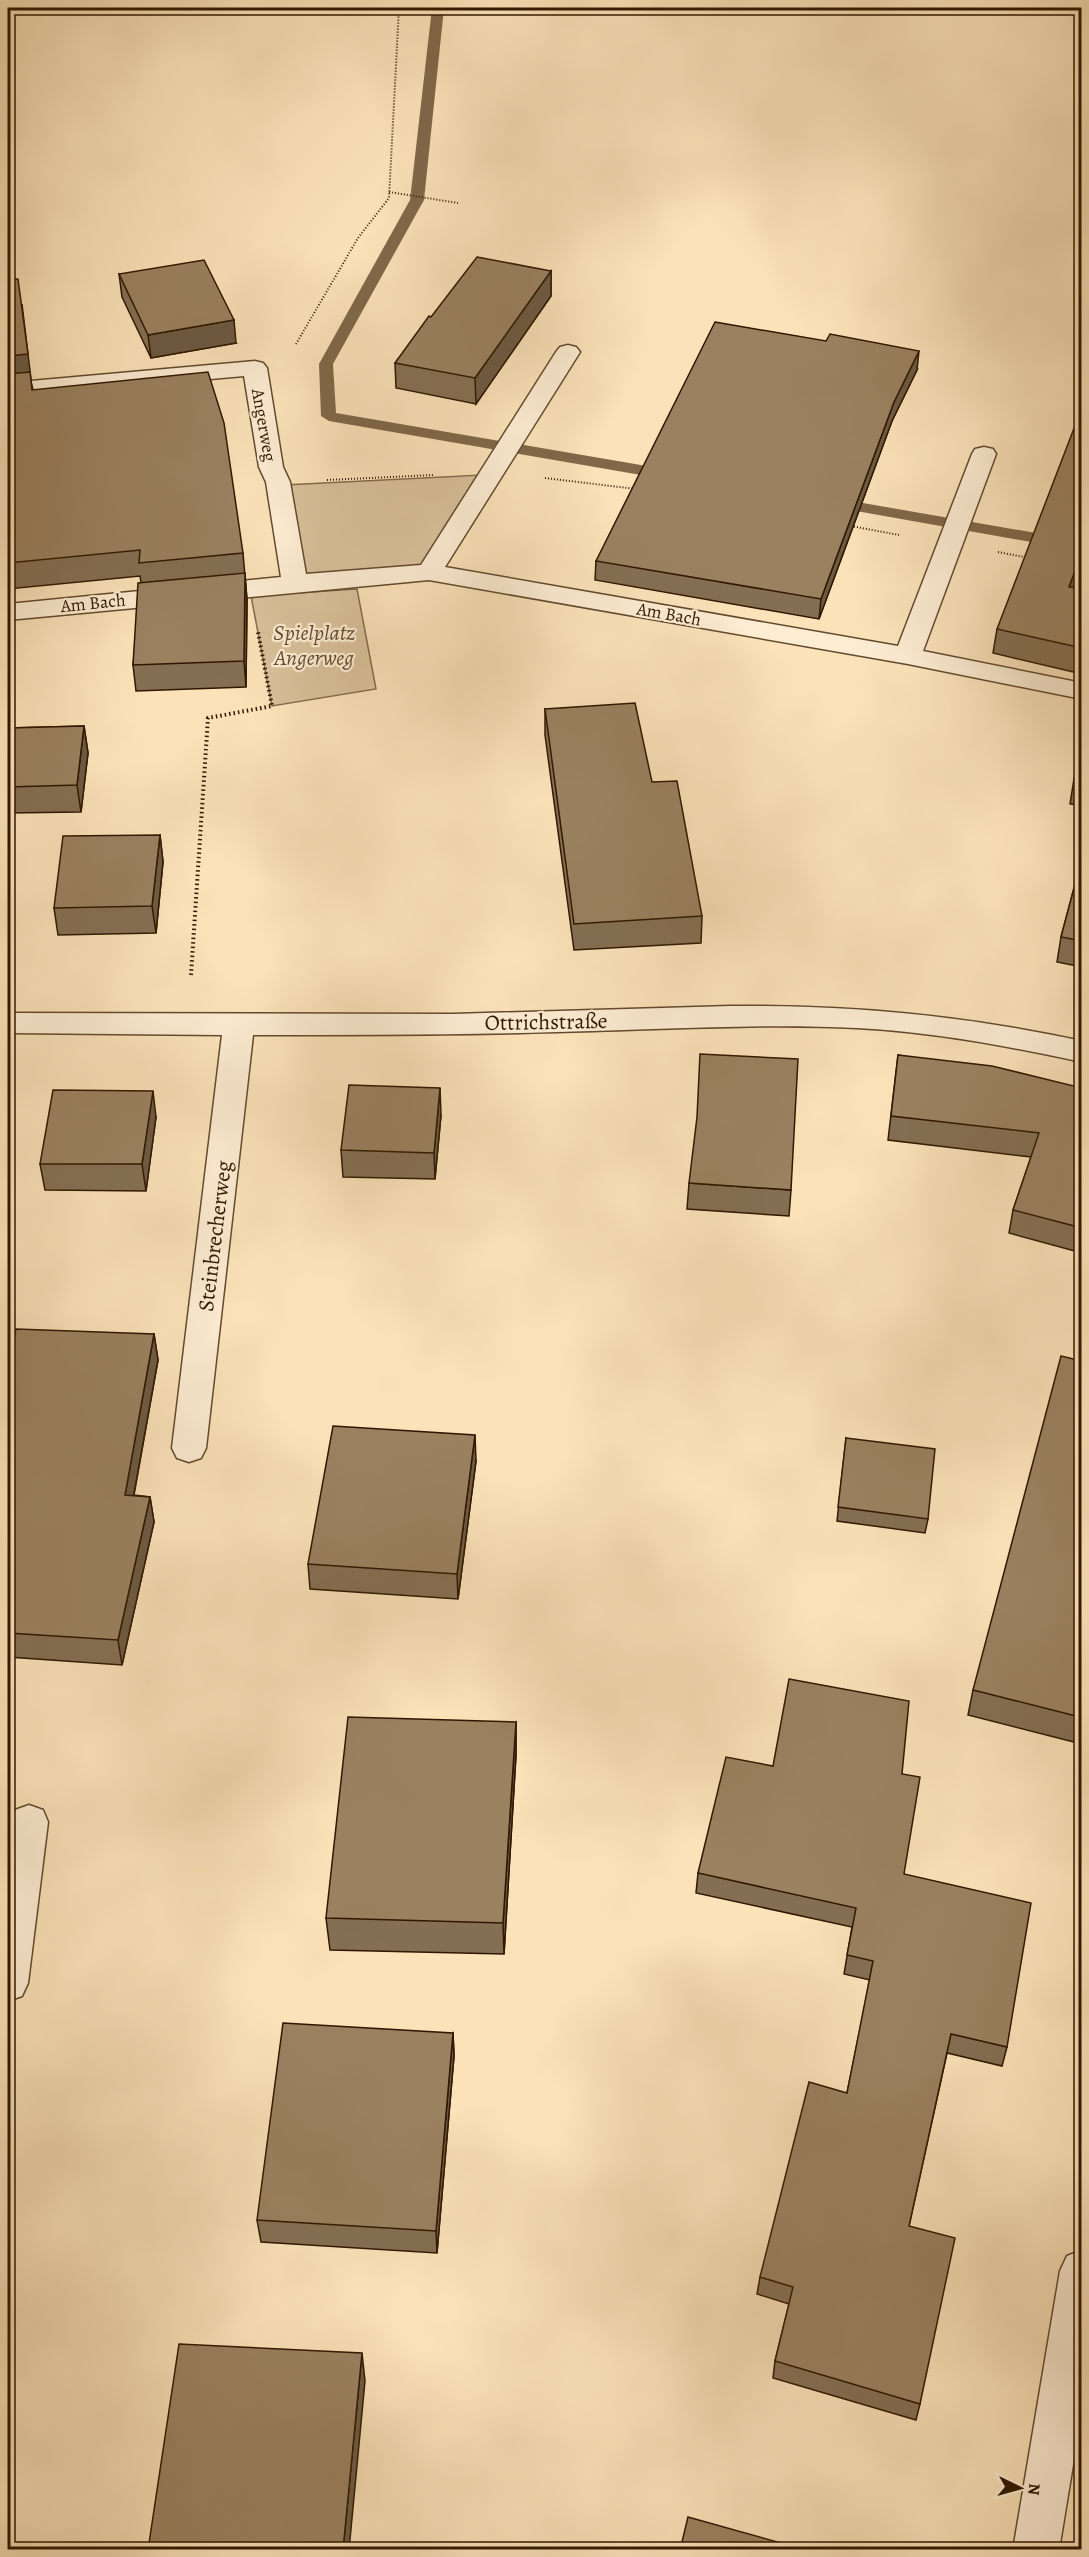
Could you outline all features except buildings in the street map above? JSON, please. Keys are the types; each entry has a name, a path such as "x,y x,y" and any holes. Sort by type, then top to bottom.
{"street":[{"path":"429,572 568,352"},
{"name":"Angerweg","path":"8,390 255,368 270,467 278,483 296,583"},
{"path":"908,656 984,454"},
{"name":"Am Bach","path":"8,612 429,572 908,656 1082,691"},
{"name":"Ottrichstraße","path":"8,1023 516,1023 759,1016 858,1018 952,1028 1027,1040 1082,1053"},
{"name":"Steinbrecherweg","path":"189,1448 239,1024"},
{"path":"8,1983 28,1822"},
{"path":"1036,2550 1082,2271"}],"path":[{"path":"255,368 293,348 358,238 389,198 399,8"},
{"path":"389,192 458,202"},
{"path":"278,483 496,466 640,490"},
{"path":"847,526 955,530 1038,560"},
{"path":"181,1024 191,975 208,718 272,706 250,596 258,587"}],"green space":[{"path":"482,475 422,568 303,578 284,485"},
{"name":"Spielplatz Angerweg","path":"357,589 376,689 272,706 251,596"}],"waterway":[{"path":"438,8 417,200 326,364 329,416 670,475"},
{"path":"834,503 1082,546"}]}
